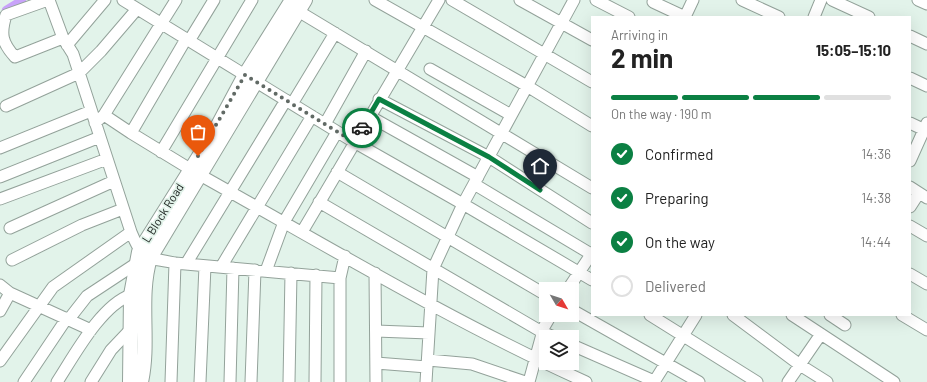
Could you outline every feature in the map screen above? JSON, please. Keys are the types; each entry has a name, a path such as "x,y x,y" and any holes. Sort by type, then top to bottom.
{"main road":[{"name":"L Block Road","path":"138,358 130,330 131,295 142,258 195,172 215,131 299,4"},
{"name":"L Block Road","path":"138,381 138,358 145,281 142,258"}],"street":[{"path":"105,0 65,41 15,57 4,45 2,27 6,15 48,0 65,41 73,54 123,209 142,258"},
{"path":"123,0 337,132 591,279"},
{"path":"95,123 104,115 176,0"},
{"path":"131,133 214,0"},
{"path":"161,152 252,0"},
{"path":"374,0 527,86 591,125"},
{"path":"302,232 379,99 439,0"},
{"path":"452,0 591,81"},
{"path":"520,0 591,39"},
{"path":"426,382 434,268 463,204 574,0"},
{"path":"596,0 627,16"},
{"path":"685,16 693,0"},
{"path":"742,0 777,16"},
{"path":"814,16 821,0"},
{"path":"832,0 867,16"},
{"path":"918,0 927,4"},
{"path":"653,2 683,16"},
{"path":"299,4 335,32 591,187"},
{"path":"6,106 79,73 97,56 137,9"},
{"path":"186,264 230,192 335,32"},
{"path":"911,36 927,44"},
{"path":"324,124 366,51"},
{"path":"430,69 511,115"},
{"path":"911,78 927,86"},
{"path":"379,99 489,157 591,222"},
{"path":"0,148 91,111"},
{"path":"104,115 195,172 376,274 535,359 586,382"},
{"path":"221,267 312,116"},
{"path":"369,116 476,180 591,253"},
{"path":"911,123 926,128 911,159"},
{"path":"251,382 260,271 284,222 337,132"},
{"path":"0,177 100,137"},
{"path":"0,199 107,159"},
{"path":"337,172 539,291"},
{"path":"10,228 114,181"},
{"path":"911,205 919,193"},
{"path":"320,202 539,330"},
{"path":"12,260 82,225 123,209"},
{"path":"911,227 927,236"},
{"path":"0,361 53,287 131,232"},
{"path":"573,282 591,255"},
{"path":"340,382 340,278 344,256"},
{"path":"24,382 68,319 87,296 142,258 175,263 340,278"},
{"path":"171,382 175,263"},
{"path":"200,382 205,266"},
{"path":"230,382 233,268"},
{"path":"289,382 291,273"},
{"path":"376,274 376,382"},
{"path":"315,382 316,275"},
{"path":"911,275 927,284"},
{"path":"0,285 10,293 40,305 91,330"},
{"path":"0,311 10,293"},
{"path":"57,382 91,330 121,299 131,295"},
{"path":"579,314 666,362 698,382"},
{"path":"652,316 757,382"},
{"path":"579,348 654,381 682,334 695,316"},
{"path":"734,316 800,365 826,382"},
{"path":"794,316 894,382"},
{"path":"831,316 845,326"},
{"path":"904,316 927,330"},
{"path":"91,382 111,350 130,330"},
{"path":"376,331 429,333"},
{"path":"788,382 821,334"},
{"path":"529,382 539,344"},
{"path":"376,362 472,364 524,382"}],"waterway":[{"path":"6,10 22,0"}],"way so far":[{"path":"198,156 215,131 245,75 354,142 362,128"}],"route":[{"path":"362,128 379,99 489,157 540,190"}]}
